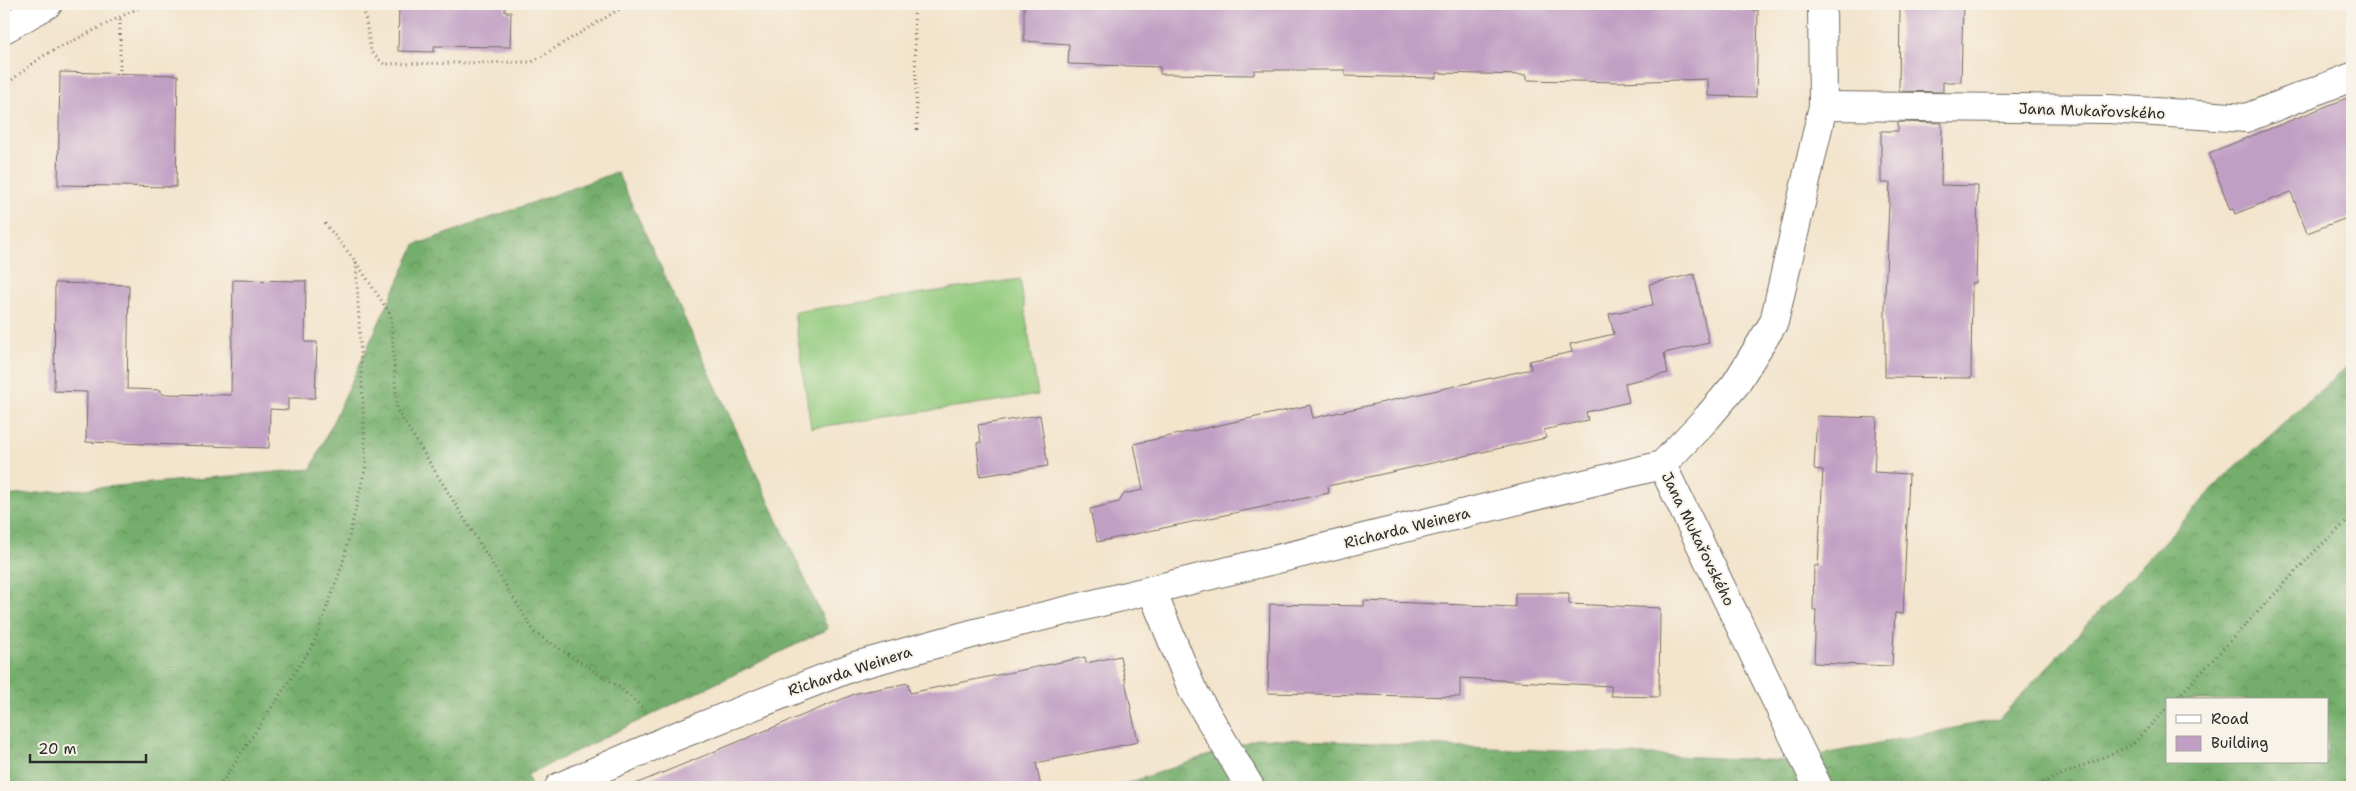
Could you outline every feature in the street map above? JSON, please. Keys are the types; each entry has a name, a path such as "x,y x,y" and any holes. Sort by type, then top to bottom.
{"street":[{"path":"4,29 48,4"},
{"name":"Jana Mukařovského","path":"1818,787 1662,465 1707,418 1735,385 1774,322 1823,106 1822,4"},
{"name":"Jana Mukařovského","path":"1823,106 2109,109 2246,118 2352,77"},
{"name":"Richarda Weinera","path":"560,787 674,737 854,666 979,632 1662,465"},
{"path":"1152,590 1192,689 1250,787"}],"path":[{"path":"4,86 43,56 146,4"},
{"path":"363,4 371,52 384,64 532,62 628,4"},
{"path":"914,4 917,131"},
{"path":"120,17 120,70"},
{"path":"323,221 356,262 391,315 397,410 535,633 619,687 674,737"},
{"path":"219,787 313,645 342,566 366,465 356,262"},
{"path":"2177,698 2318,549 2352,517"},
{"path":"2033,787 2132,746 2166,709"}],"green space":[{"path":"617,172 828,629 527,775 532,787 4,787 4,496 311,469 415,245"},
{"path":"1020,279 1038,395 811,428 794,312"},
{"path":"2352,362 2352,787 1116,787 1259,738 1790,761 1999,719 2225,476"}],"building":[{"path":"399,4 505,4 505,12 511,12 510,47 434,46 434,52 398,51"},
{"path":"1024,4 1711,4 1711,8 1758,10 1756,97 1708,96 1708,79 1619,82 1527,80 1527,75 1436,73 1436,78 1345,76 1345,70 1254,70 1254,75 1160,74 1160,67 1068,64 1069,44 1024,41"},
{"path":"1900,4 1963,4 1961,82 1943,82 1943,92 1899,91"},
{"path":"60,72 178,75 176,187 58,185"},
{"path":"2352,96 2352,216 2307,233 2291,192 2235,214 2233,209 2230,210 2209,153"},
{"path":"1898,122 1942,123 1941,185 1978,186 1976,283 1972,283 1971,378 1885,377 1885,293 1890,183 1881,183 1881,131 1898,131"},
{"path":"1694,274 1709,343 1664,353 1668,373 1625,383 1629,402 1586,412 1588,420 1544,430 1546,438 1328,486 1329,493 1097,542 1090,509 1119,502 1124,494 1143,490 1134,444 1310,405 1313,418 1531,369 1529,361 1572,352 1570,344 1614,334 1609,314 1653,305 1649,284"},
{"path":"233,280 306,281 305,342 317,342 315,398 288,398 288,410 270,409 269,448 86,442 87,392 54,391 55,283 129,285 127,389 161,390 161,394 231,395"},
{"path":"1040,415 1048,466 980,476 977,443 981,442 978,425"},
{"path":"1817,416 1877,418 1874,472 1909,474 1903,614 1895,613 1892,666 1814,663 1816,610 1813,610 1814,566 1818,566 1823,470 1814,469"},
{"path":"1515,593 1569,593 1569,604 1660,608 1659,697 1611,696 1611,686 1460,678 1460,697 1268,693 1270,604 1364,606 1364,601 1515,607"},
{"path":"1120,656 1138,742 1036,763 1041,787 628,787 857,693 908,683 910,693 1085,657 1086,663"}]}
